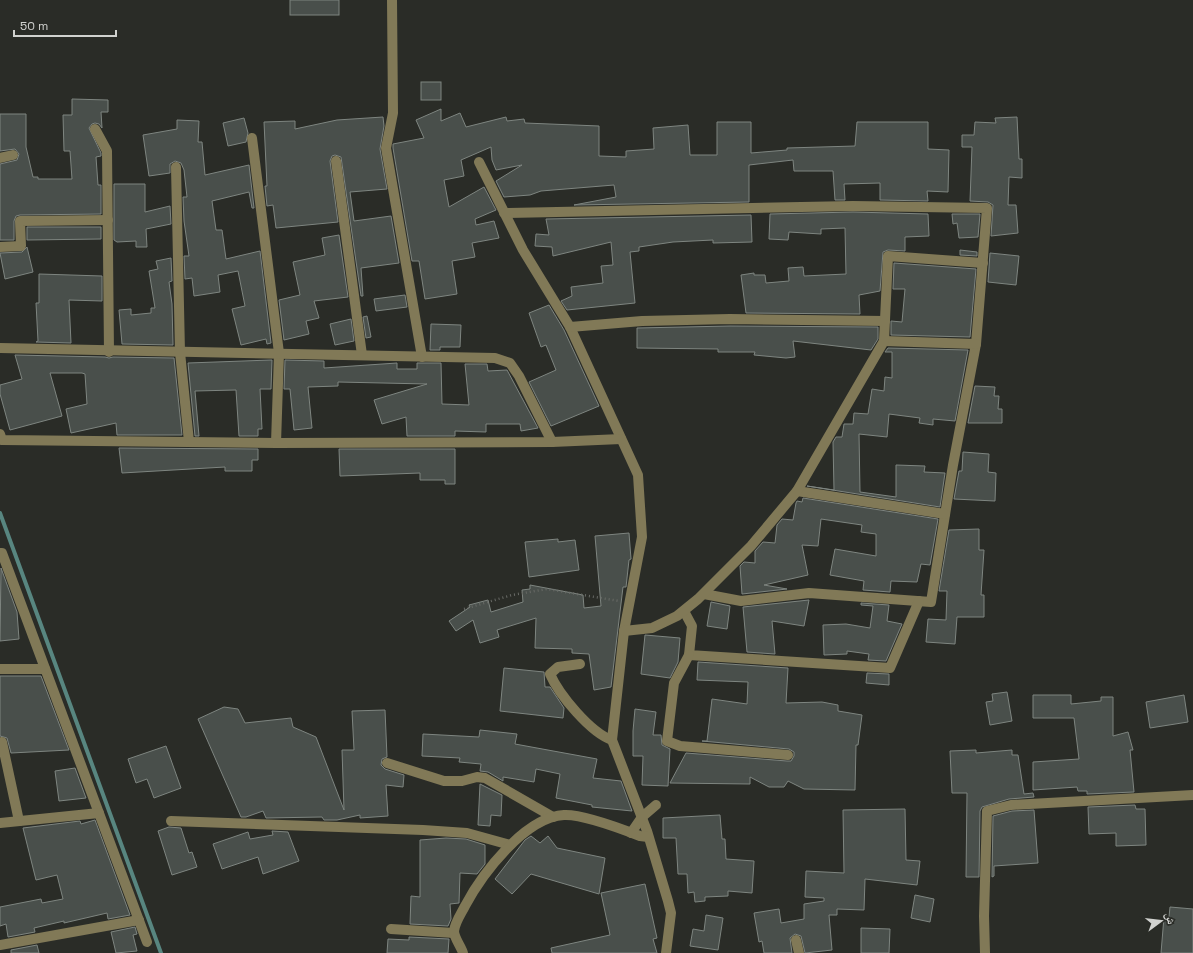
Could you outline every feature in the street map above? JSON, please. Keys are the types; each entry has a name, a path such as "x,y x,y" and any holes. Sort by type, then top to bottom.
{"street":[{"path":"392,0 393,113 386,148 422,357"},
{"path":"95,129 107,151 109,352"},
{"path":"252,138 279,353 276,443"},
{"path":"0,158 13,155"},
{"path":"336,161 362,355"},
{"path":"479,162 524,250 570,327 638,475 642,537 624,631 612,740 642,817 671,913 666,953"},
{"path":"176,167 180,352 189,442"},
{"path":"504,213 853,206 987,208 976,344 945,514 931,602 809,593 741,601 704,594"},
{"path":"0,247 21,246 20,221 108,220"},
{"path":"624,631 652,628 678,616 704,594 750,546 797,492 884,341 888,256 983,263"},
{"path":"570,327 649,320 730,319 885,321"},
{"path":"884,341 976,344"},
{"path":"0,348 109,352 279,353 495,358 510,363 519,376 552,442"},
{"path":"0,434 2,440 276,443 552,442 621,439"},
{"path":"797,492 945,514"},
{"path":"0,553 2,553 147,942"},
{"path":"689,655 890,668 919,601"},
{"path":"684,611 692,626 689,655 674,684 668,741 680,746 788,755"},
{"path":"580,664 558,667 550,674 556,687 595,731 603,737 612,740"},
{"path":"0,669 45,669"},
{"path":"2,742 18,822"},
{"path":"387,763 444,781 462,781 477,777 485,778 553,817"},
{"path":"986,953 984,916 987,811 1012,805 1193,795"},
{"path":"631,833 642,817 656,805"},
{"path":"0,823 99,813"},
{"path":"463,953 454,933 455,925 477,884 510,845 544,819 565,815 589,819 648,837"},
{"path":"171,821 423,830 467,833 510,845"},
{"path":"0,945 139,920"},
{"path":"391,929 454,933"},
{"path":"796,940 799,953"}],"path":[{"path":"464,609 524,592 547,589 630,602"}],"building":[{"path":"290,0 339,0 339,15 290,15"},
{"path":"421,82 441,82 441,100 421,100"},
{"path":"72,99 108,100 108,112 101,112 102,128 99,124 95,123 89,128 101,153 101,156 96,157 98,185 101,185 101,214 16,216 14,221 14,240 0,240 0,164 17,160 19,154 15,149 0,151 0,114 26,114 26,147 33,177 38,177 38,179 72,179 70,151 64,151 63,115 72,115"},
{"path":"441,109 441,121 460,113 466,127 506,117 507,121 524,119 525,123 599,126 599,156 626,157 626,151 654,149 653,128 688,125 690,155 717,155 717,122 751,122 751,153 787,150 787,148 855,146 857,122 928,122 928,149 949,150 948,192 927,191 928,201 880,200 880,183 844,184 845,200 835,200 833,171 794,171 793,160 749,165 749,202 574,205 616,197 614,185 541,191 530,195 504,197 496,181 522,165 496,170 492,160 491,147 461,160 464,176 444,180 449,207 484,187 496,210 475,219 476,225 494,221 499,238 472,243 475,257 452,261 457,294 425,299 419,261 412,261 393,144 424,138 416,120"},
{"path":"383,117 384,126 380,149 387,189 350,192 354,221 391,216 399,263 361,268 363,296 361,296 341,157 335,155 332,156 330,161 338,222 276,228 273,205 267,206 265,186 267,186 264,122 295,121 295,129 337,120"},
{"path":"1017,117 1019,159 1022,159 1022,178 1009,177 1008,205 1016,205 1018,233 991,236 993,205 988,202 970,201 972,147 962,147 962,135 974,135 975,122 996,123 995,118"},
{"path":"244,118 248,133 246,142 228,146 223,123"},
{"path":"177,120 199,121 198,142 202,142 205,175 249,165 254,208 252,208 249,192 212,201 216,230 222,230 226,259 260,251 271,343 267,344 266,339 241,345 232,309 245,306 238,271 218,275 220,292 194,296 192,278 185,279 184,256 189,256 184,221 183,197 187,197 184,170 181,163 175,161 170,164 170,173 149,176 143,135 177,129"},
{"path":"114,184 145,184 145,212 170,206 171,224 146,229 147,247 136,247 136,241 117,242 114,240"},
{"path":"853,212 928,214 929,236 905,237 905,251 888,250 883,252 880,291 859,295 860,314 746,313 741,275 754,273 754,275 765,275 766,283 789,281 788,268 803,267 804,276 846,274 845,228 821,229 821,234 789,232 788,240 769,239 770,214"},
{"path":"952,214 980,214 978,237 959,238 957,223 953,224"},
{"path":"751,215 752,242 713,243 713,240 673,242 639,247 639,251 630,252 635,303 567,310 561,301 572,296 571,287 603,283 601,266 613,265 611,242 553,256 552,247 535,246 536,234 549,235 546,219"},
{"path":"27,227 101,227 101,239 27,240"},
{"path":"339,235 348,297 314,301 319,318 306,321 309,334 284,340 279,300 300,295 293,262 325,255 322,238"},
{"path":"27,247 33,272 5,279 0,253 22,252"},
{"path":"960,250 977,252 977,256 960,255"},
{"path":"990,253 1019,256 1016,285 988,282"},
{"path":"171,258 172,281 169,282 172,304 173,345 122,344 119,310 131,309 131,315 151,313 151,308 155,308 149,271 158,269 156,261"},
{"path":"894,263 976,269 970,337 891,335 891,321 902,322 905,289 893,289"},
{"path":"39,274 102,276 102,301 69,300 71,343 36,342 38,341 36,303 39,303"},
{"path":"405,295 407,307 376,311 374,299"},
{"path":"549,305 564,330 599,406 551,426 529,382 556,370 546,345 541,347 529,313"},
{"path":"367,316 371,337 366,338 363,317"},
{"path":"351,319 354,341 335,345 330,324"},
{"path":"431,324 461,325 460,347 440,347 440,350 430,350"},
{"path":"730,326 878,327 878,339 871,350 793,341 795,357 786,358 754,355 755,352 718,352 718,349 637,348 637,328"},
{"path":"888,348 968,350 955,421 933,419 933,425 919,423 920,418 889,414 887,437 859,434 860,492 896,497 896,465 925,466 924,472 945,473 940,507 807,486 834,490 833,442 836,437 842,437 844,424 853,424 854,413 868,414 872,389 884,391 885,377 892,378 892,352 885,352"},
{"path":"15,355 109,358 174,358 182,435 117,435 116,423 71,433 66,409 87,404 85,374 82,373 50,373 62,416 10,430 0,394 0,385 22,379"},
{"path":"272,360 271,389 260,389 262,429 258,429 258,436 239,436 236,390 195,391 199,436 195,436 188,363"},
{"path":"285,360 324,361 324,368 397,363 397,369 417,369 417,363 441,363 442,404 469,405 465,364 487,364 488,371 507,370 538,428 521,431 520,424 486,424 486,432 455,431 455,436 407,436 406,417 382,424 374,400 427,384 338,382 338,386 308,387 312,428 294,430 290,389 284,389"},
{"path":"975,386 995,387 994,396 999,396 998,409 1002,409 1002,423 968,423"},
{"path":"119,448 258,449 258,460 252,460 252,471 225,471 225,467 122,473"},
{"path":"339,449 455,449 455,484 445,484 445,480 420,480 420,473 340,476"},
{"path":"963,452 989,454 988,472 996,473 995,501 954,499 959,471 962,471"},
{"path":"803,498 938,519 930,565 921,564 917,582 891,581 890,592 863,590 864,581 830,575 835,549 876,556 876,534 861,532 862,525 821,519 818,546 802,545 808,575 764,585 787,589 742,594 740,566 744,562 755,563 755,551 763,542 775,543 777,525 782,519 793,520 796,503 797,501 802,502"},
{"path":"979,529 979,550 984,550 981,595 984,595 984,617 957,617 955,644 926,642 928,619 946,620 947,591 939,591 949,530"},
{"path":"629,533 631,559 629,560 626,587 623,587 611,687 594,690 589,654 572,653 572,649 535,648 536,618 497,630 499,637 480,643 473,620 456,631 449,621 470,607 469,605 488,600 491,612 523,602 522,590 530,589 530,585 583,595 584,608 601,606 595,536"},
{"path":"558,539 558,542 575,540 579,570 529,577 525,542"},
{"path":"1,568 17,612 19,639 0,641"},
{"path":"809,600 804,626 772,621 775,654 747,652 743,607"},
{"path":"711,602 730,606 727,629 707,626"},
{"path":"861,603 889,605 887,621 902,624 886,661 868,660 869,654 847,651 847,654 824,655 823,625 846,624 870,628 873,606 861,605"},
{"path":"645,635 680,638 678,662 670,678 641,674"},
{"path":"698,662 788,668 786,703 822,702 838,705 838,711 862,715 858,745 856,745 855,790 804,789 788,781 784,787 769,787 750,777 750,784 670,783 686,753 787,761 791,761 794,756 794,752 789,749 702,741 707,741 712,699 747,704 748,682 697,680"},
{"path":"504,668 544,672 545,687 550,687 564,708 563,718 500,711"},
{"path":"867,673 889,674 889,685 866,683"},
{"path":"0,676 41,676 69,750 11,753 7,738 0,736"},
{"path":"1007,692 1012,721 990,725 986,702 993,701 992,694"},
{"path":"1033,695 1071,695 1071,704 1101,701 1101,697 1113,697 1113,736 1128,732 1133,750 1130,750 1134,792 1087,794 1087,791 1078,791 1077,787 1033,790 1033,762 1079,759 1074,718 1033,718"},
{"path":"1184,695 1188,722 1150,728 1146,702"},
{"path":"224,707 238,709 245,723 291,718 293,727 316,737 344,810 342,750 354,750 352,711 385,710 387,757 382,759 381,765 385,769 404,775 403,787 386,785 388,816 360,818 360,815 337,820 324,820 322,817 266,818 263,811 246,817 241,817 198,719"},
{"path":"635,709 656,712 653,735 661,735 662,745 670,749 668,786 642,785 643,756 633,756"},
{"path":"480,730 517,734 515,744 597,759 593,778 621,781 632,811 592,807 592,805 556,798 560,774 536,769 534,782 503,777 503,781 488,772 480,771 481,764 459,762 460,758 422,756 423,734 479,737"},
{"path":"166,746 181,788 154,798 147,779 136,783 128,759"},
{"path":"976,750 976,753 1012,750 1012,755 1018,755 1024,794 1033,793 1034,797 1009,799 982,807 980,811 979,877 966,877 967,793 952,793 950,751"},
{"path":"75,768 86,798 59,801 55,771"},
{"path":"480,784 502,795 501,816 491,815 490,826 478,825"},
{"path":"1135,805 1136,809 1145,809 1146,845 1116,846 1116,833 1089,834 1088,807"},
{"path":"905,809 906,860 920,861 917,885 865,879 864,910 837,909 837,915 829,915 832,950 805,953 801,936 795,934 790,938 792,953 764,953 762,941 759,942 754,913 779,909 781,923 804,919 804,904 824,901 824,898 805,897 806,871 844,873 843,810"},
{"path":"1034,810 1038,863 994,866 994,876 992,877 993,816 1012,811"},
{"path":"720,815 722,839 725,839 726,859 754,861 752,893 728,891 728,896 705,897 705,901 695,902 694,892 688,893 687,874 678,874 676,838 663,838 663,818"},
{"path":"95,820 130,915 108,919 107,913 34,928 35,932 8,937 6,924 0,926 0,907 41,899 42,903 63,899 57,875 36,880 23,828 80,821 81,824"},
{"path":"169,827 181,828 189,853 192,852 197,867 172,875 158,831"},
{"path":"272,831 288,832 299,861 263,874 258,857 222,869 213,844 248,832 250,839 273,835"},
{"path":"531,836 540,843 548,836 557,848 605,858 599,894 531,874 512,894 495,879 525,840"},
{"path":"446,838 466,839 485,845 485,864 477,874 460,873 459,903 450,904 451,919 448,926 410,924 411,896 420,897 420,840"},
{"path":"645,884 657,938 653,939 657,953 552,953 551,948 610,935 601,893"},
{"path":"915,895 934,899 930,922 911,918"},
{"path":"1170,907 1193,909 1193,953 1161,953 1164,917 1169,917"},
{"path":"706,915 723,918 718,950 690,946 693,929 704,931"},
{"path":"135,927 137,934 133,935 137,951 116,953 111,932"},
{"path":"861,928 890,929 889,953 861,953"},
{"path":"409,937 449,939 448,953 387,953 388,939 409,940"},
{"path":"37,945 39,953 11,953 11,950"}],"waterway":[{"path":"0,513 161,953"}]}
